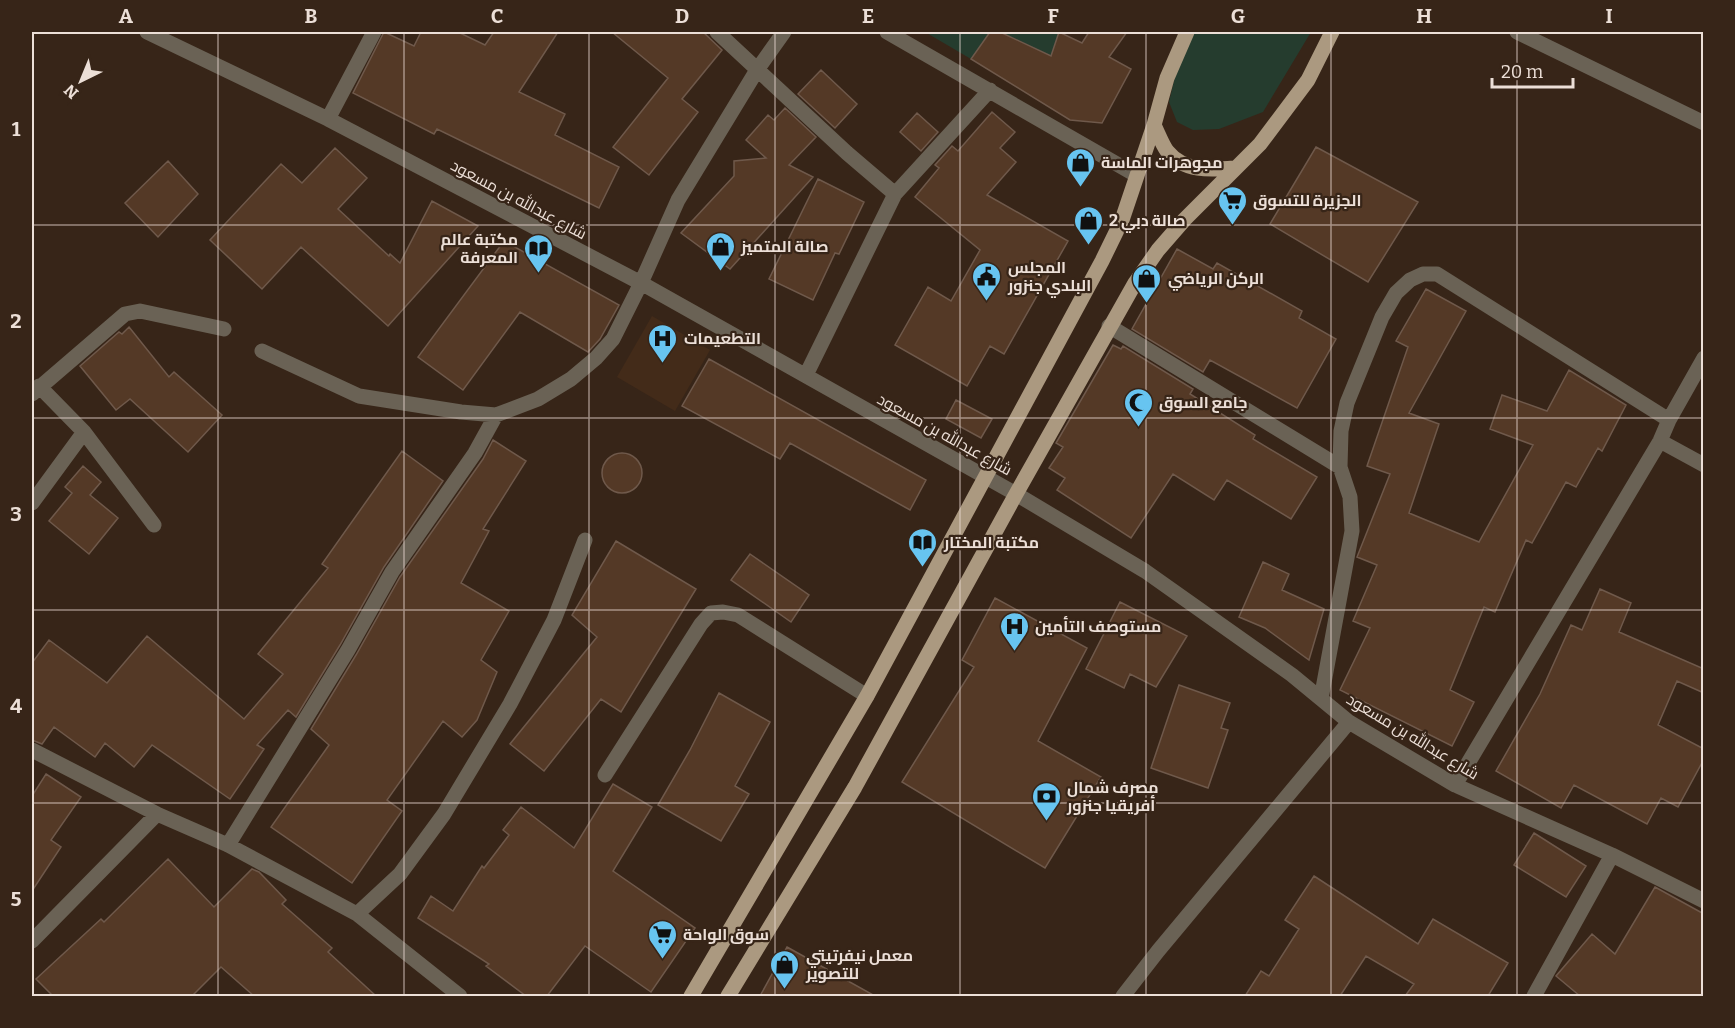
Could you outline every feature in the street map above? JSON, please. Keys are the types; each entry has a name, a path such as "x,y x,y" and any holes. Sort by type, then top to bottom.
{"main road":[{"path":"691,996 867,696 1102,261 1122,220 1154,125 1167,78 1187,32"},
{"path":"728,996 855,787 1109,326 1158,250 1234,168 1260,144 1308,80 1332,32"},
{"path":"1154,125 1168,151 1184,164 1201,170 1234,168"}],"street":[{"name":"شارع عبدالله بن مسعود","path":"147,32 328,119 641,283 806,375 1016,494 1145,571 1241,638 1349,722 1455,785 1612,855 1704,902"},
{"path":"328,119 374,32"},
{"path":"717,32 847,153 895,194"},
{"path":"262,351 359,396 460,412 496,415 538,399 571,379 596,358 613,339 678,200 757,70 784,32"},
{"path":"887,32 1136,175"},
{"path":"1517,32 1704,123"},
{"path":"806,375 895,194 990,90"},
{"path":"1321,699 1352,531 1350,497 1340,467 1341,431 1347,403 1382,317 1396,293 1410,280 1423,274 1437,274 1669,420"},
{"path":"154,525 84,432 35,390 124,314 140,311 224,329"},
{"path":"1109,326 1340,467"},
{"path":"1455,785 1660,441 1669,420 1704,358"},
{"path":"228,845 348,650 393,572 475,453 496,415"},
{"path":"32,503 84,432"},
{"path":"1660,441 1704,465"},
{"path":"357,914 400,874 450,804 510,704 549,630 585,540"},
{"path":"605,775 700,624 711,613 723,612 738,615 867,696"},
{"path":"1123,996 1349,722"},
{"path":"32,750 157,814 228,845 357,914 460,996"},
{"path":"32,941 58,912 157,814"},
{"path":"1534,996 1612,855"}],"shaded area":[{"name":"التطعيمات","path":"652,316 710,350 675,411 617,377"}],"green space":[{"path":"925,32 990,32 971,59"},
{"path":"1000,32 1059,32 1051,56"},
{"path":"1194,32 1311,32 1263,112 1219,129 1193,130 1177,122 1169,102 1177,68"}],"building":[{"path":"384,32 414,46 421,32 458,32 485,45 494,32 558,32 519,92 565,114 555,135 619,167 599,208 437,129 434,134 353,93"},
{"path":"612,32 703,32 722,50 682,99 698,112 649,175 613,147 668,78"},
{"path":"990,32 1000,32 1051,56 1059,32 1082,43 1089,32 1127,32 1109,57 1131,69 1102,123 1070,120 971,59"},
{"path":"821,70 857,104 835,128 798,94"},
{"path":"785,108 816,137 789,165 813,177 730,269 681,233 734,176 734,161 766,158 746,140 768,115 774,120"},
{"path":"992,112 1015,132 1000,148 1016,162 987,195 1068,241 1004,354 990,346 967,386 895,345 928,287 951,301 980,250 915,197 939,168 935,165 952,146 958,151"},
{"path":"917,113 938,132 921,151 900,132"},
{"path":"1316,147 1418,202 1368,282 1270,224"},
{"path":"335,148 367,178 338,209 389,256 390,254 400,263 432,201 478,226 388,326 301,247 262,289 210,240 281,164 302,183"},
{"path":"168,161 198,194 158,237 125,203"},
{"path":"818,179 864,202 839,254 835,253 813,300 769,279"},
{"path":"504,241 619,305 600,339 588,352 520,312 463,390 418,357"},
{"path":"1177,249 1213,269 1217,263 1302,311 1299,318 1336,339 1297,408 1210,360 1203,372 1132,329"},
{"path":"1426,289 1466,311 1409,413 1439,424 1409,513 1479,542 1533,445 1490,429 1502,395 1547,411 1569,370 1626,405 1602,451 1598,448 1576,487 1566,482 1532,543 1526,540 1495,612 1484,607 1450,690 1474,702 1452,746 1340,690 1370,628 1353,621 1377,565 1357,557 1390,474 1367,466 1408,347 1396,341"},
{"path":"129,327 169,377 174,372 222,415 188,452 130,399 116,410 80,366 119,332 122,334"},
{"path":"1113,345 1121,349 1123,346 1193,389 1190,394 1255,435 1253,439 1317,477 1291,519 1227,480 1214,500 1173,474 1131,538 1057,490 1065,478 1049,468 1063,447 1056,443"},
{"path":"709,359 926,480 910,510 790,443 780,459 682,406"},
{"path":"956,400 992,419 981,438 946,419"},
{"path":"493,440 526,461 483,529 489,531 461,583 509,611 481,660 497,672 477,720 462,737 443,721 387,800 402,811 352,883 271,827 329,745 311,729 400,577 483,459"},
{"path":"402,451 443,481 384,567 296,717 288,710 257,745 264,749 230,799 152,745 134,767 105,743 95,757 54,727 42,744 32,740 32,663 49,640 107,683 147,636 244,719 283,674 258,654 328,568 322,564"},
{"path":"622,453 630,454 636,459 641,465 641,481 636,487 630,492 622,493 614,492 608,487 603,481 602,473 603,465 608,459 614,454"},
{"path":"83,466 101,482 90,495 118,518 89,554 49,521 72,493 65,487"},
{"path":"616,541 696,589 621,712 601,699 544,771 510,744 597,637 572,615"},
{"path":"750,554 809,595 791,622 731,580"},
{"path":"1263,562 1289,574 1282,590 1324,609 1309,660 1265,628 1239,617"},
{"path":"1600,589 1631,603 1619,632 1704,669 1704,693 1677,681 1658,725 1704,749 1704,759 1678,807 1661,798 1647,824 1574,785 1561,808 1496,771 1540,694 1571,625 1582,630"},
{"path":"995,598 1087,648 1038,741 1101,777 1045,868 902,782 974,667 962,660"},
{"path":"1120,602 1187,636 1156,687 1130,674 1124,688 1086,669"},
{"path":"1179,685 1230,703 1221,728 1228,730 1208,788 1151,768"},
{"path":"719,693 770,722 735,786 749,794 721,841 658,805"},
{"path":"46,774 81,797 51,840 61,847 32,891 32,796"},
{"path":"613,784 652,807 613,871 695,928 651,992 585,946 547,996 526,996 486,966 489,964 418,918 431,896 453,911 482,866 484,868 509,835 503,830 521,807 574,848"},
{"path":"1534,833 1586,866 1566,897 1514,865"},
{"path":"168,859 214,907 252,869 259,872 286,900 282,904 332,948 328,952 376,996 254,996 221,967 192,996 53,996 36,979 101,919 104,922"},
{"path":"1314,876 1418,944 1433,919 1508,963 1488,996 1405,996 1414,984 1366,956 1340,996 1245,996 1261,971 1269,976 1299,929 1285,920"},
{"path":"1655,887 1704,914 1704,996 1580,996 1556,976 1592,934 1615,954"},
{"path":"787,947 875,996 760,996"}],"place":[{"name":"مجوهرات الماسة","path":"1080,188"},
{"name":"الجزيرة للتسوق","path":"1232,226"},
{"name":"صالة دبي 2","path":"1088,246"},
{"name":"صالة المتميز","path":"720,272"},
{"name":"مكتبة عالم المعرفة","path":"539,274"},
{"name":"المجلس البلدي جنزور","path":"987,302"},
{"name":"الركن الرياضي","path":"1147,304"},
{"name":"التطعيمات","path":"663,364"},
{"name":"جامع السوق","path":"1138,428"},
{"name":"مكتبة المختار","path":"923,568"},
{"name":"مستوصف التأمين","path":"1014,652"},
{"name":"مصرف شمال أفريقيا جنزور","path":"1046,822"},
{"name":"سوق الواحة","path":"662,960"},
{"name":"معمل نيفرتيتي للتصوير","path":"785,990"}]}
